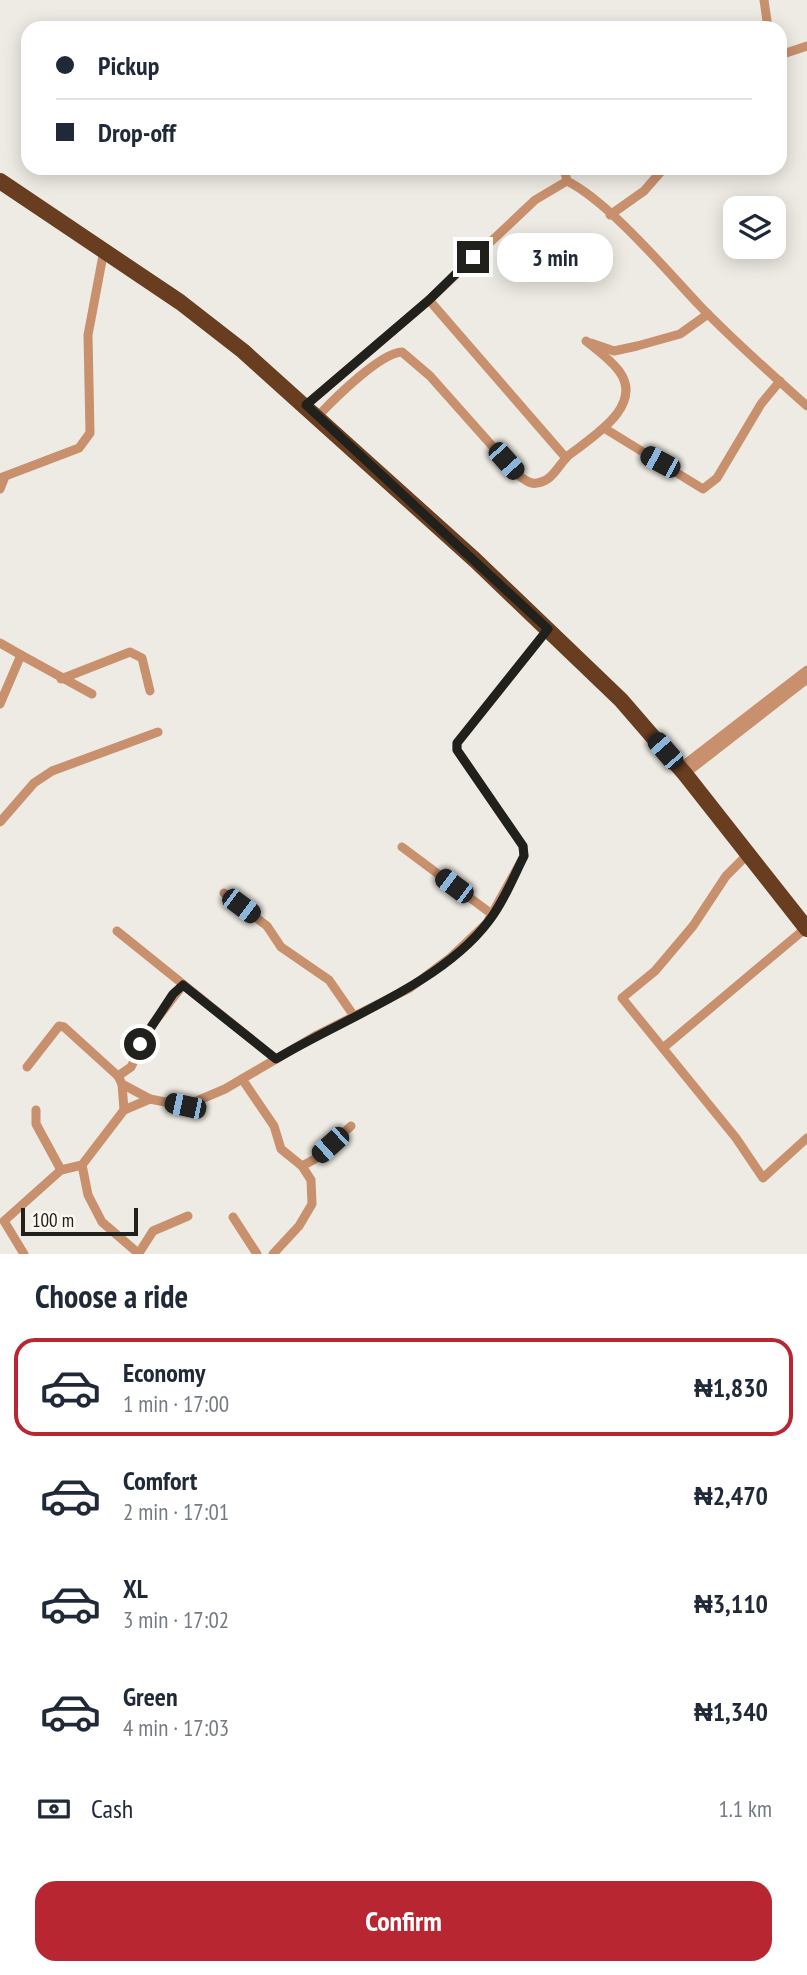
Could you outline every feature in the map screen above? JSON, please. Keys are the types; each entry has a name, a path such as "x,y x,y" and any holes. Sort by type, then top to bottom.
{"highway":[{"path":"0,181 180,302 312,410 621,700 682,771 807,928"}],"street":[{"path":"764,0 767,21"},
{"path":"787,53 807,46"},
{"path":"565,175 566,181"},
{"path":"610,215 644,191 658,175"},
{"path":"566,181 582,189 610,215 708,314 807,406"},
{"path":"312,410 535,200 566,181"},
{"path":"0,489 2,479 79,448 87,442 90,433 88,335 104,250"},
{"path":"429,300 566,458"},
{"path":"312,410 393,353 402,352 430,376 524,479 532,484 545,481 566,458 604,428 625,402 625,387 619,371 586,341 614,351 680,334 708,314"},
{"path":"604,428 703,489 717,478 761,404 780,381"},
{"path":"27,1067 59,1026 70,1032 120,1080 150,1099 192,1105 410,988 451,957 493,915 524,852 457,750 457,743 548,629"},
{"path":"0,643 92,694"},
{"path":"61,679 130,652 142,658 150,691"},
{"path":"0,704 21,655"},
{"path":"682,771 804,681 807,670"},
{"path":"0,822 34,783 52,771 158,732"},
{"path":"402,847 493,915"},
{"path":"748,854 726,876 694,926 655,971 622,998 736,1138 763,1178 807,1138"},
{"path":"224,893 267,926 281,947 329,981 354,1016"},
{"path":"663,1048 807,928"},
{"path":"117,931 276,1059"},
{"path":"124,1110 120,1080 131,1067 152,1025 183,985"},
{"path":"242,1079 274,1126 281,1149 302,1166 311,1180 312,1204 299,1226 273,1254"},
{"path":"24,1254 2,1222 61,1170 82,1166 124,1110 150,1099"},
{"path":"36,1110 36,1124 61,1170"},
{"path":"302,1166 314,1159 351,1126"},
{"path":"82,1166 88,1195 102,1222 139,1254 153,1231 188,1216"},
{"path":"233,1217 257,1254"}],"route":[{"path":"140,1044 173,994 183,985 276,1059 410,988 451,957 487,923 524,856 523,846 457,750 457,743 548,629 306,405 429,300 473,257"}]}
